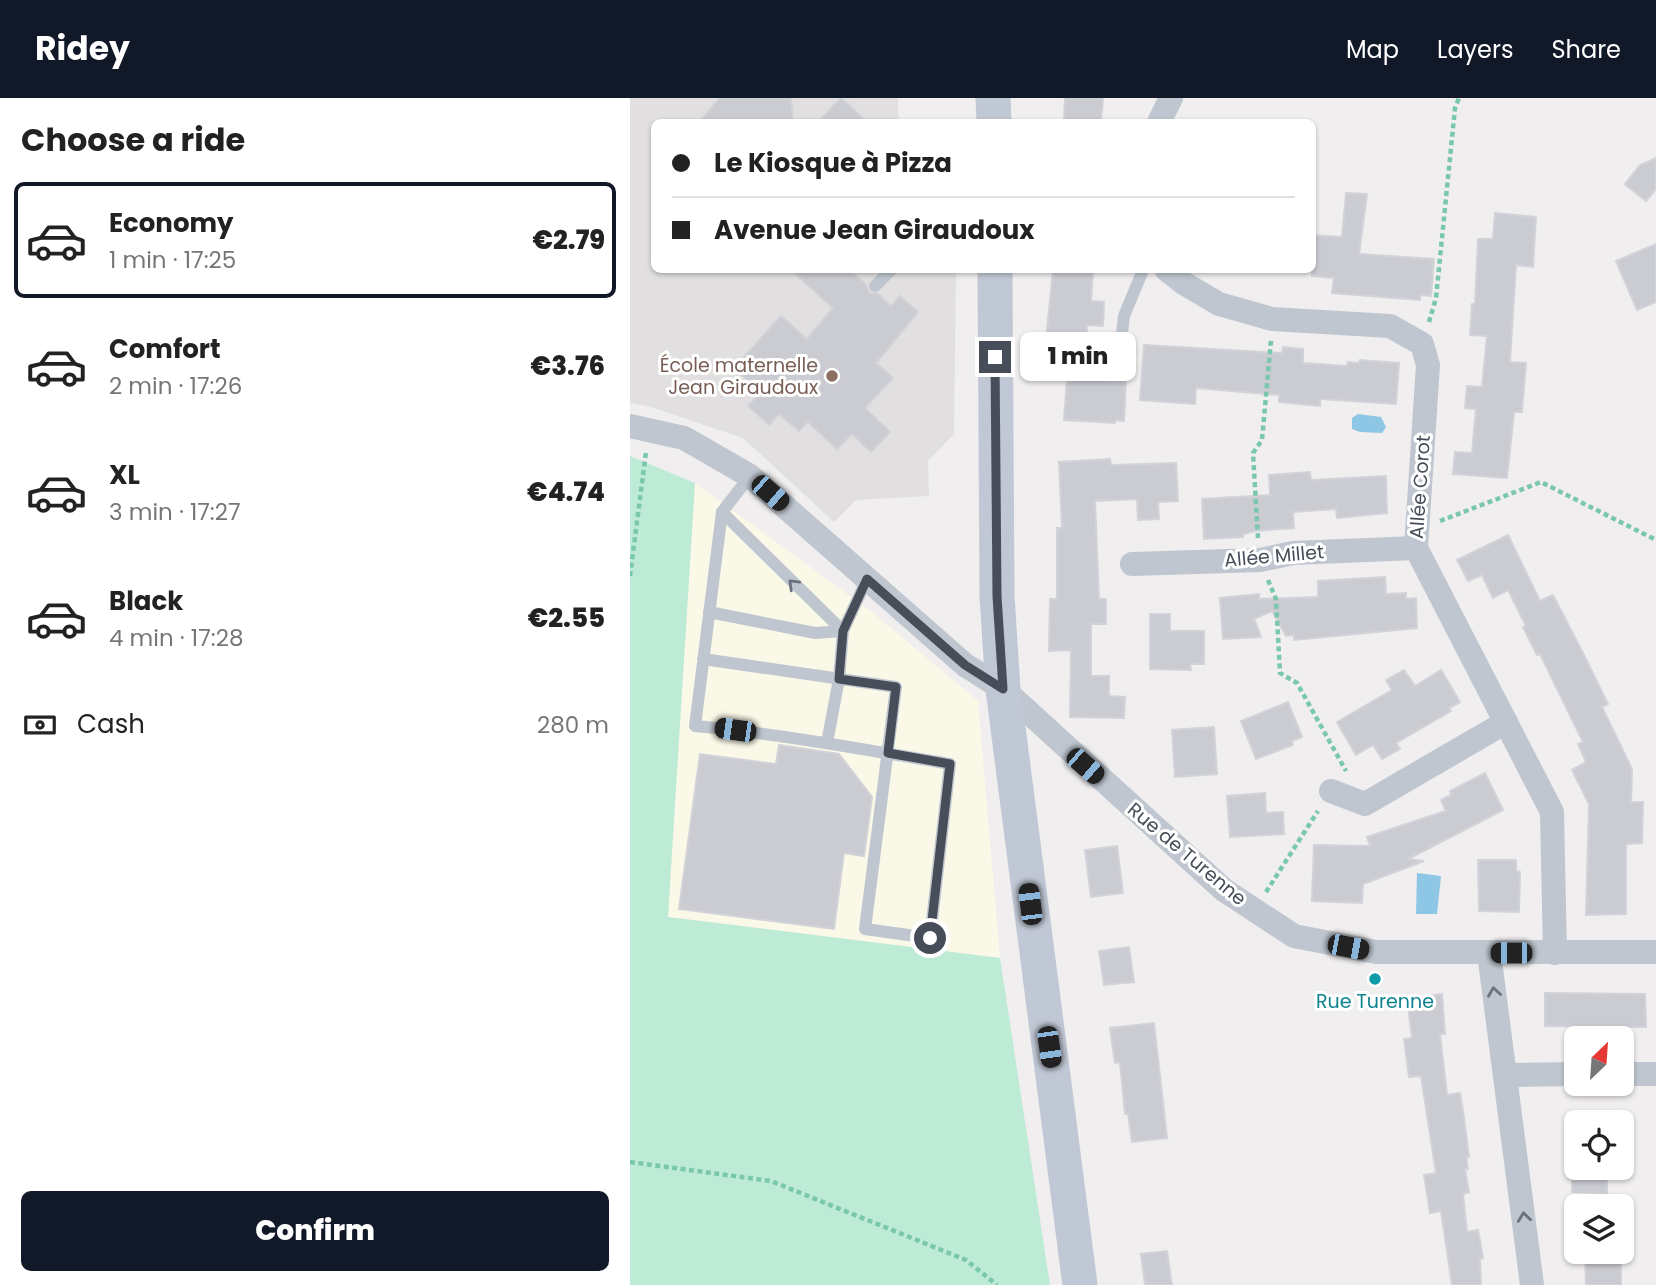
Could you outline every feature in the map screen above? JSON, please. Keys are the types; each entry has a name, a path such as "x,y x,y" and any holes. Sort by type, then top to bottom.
{"street":[{"path":"993,98 993,119"},
{"path":"1160,119 1171,98"},
{"path":"995,273 997,596 1003,689 1080,1285"},
{"path":"1171,273 1219,304 1272,318 1390,326 1422,344"},
{"name":"Allée Corot","path":"1422,344 1428,365 1417,539 1552,812 1555,953"},
{"name":"Rue de Turenne","path":"640,428 684,438 750,476 965,665 1003,689 1224,890 1294,936 1376,952 1656,953"},
{"name":"Allée Millet","path":"1132,564 1260,560 1293,553 1417,539"},
{"path":"1331,791 1365,804 1506,722"},
{"path":"1489,953 1532,1285"},
{"path":"1505,1074 1564,1074"},
{"path":"1634,1074 1656,1074"}],"lane":[{"path":"875,286 888,273"},
{"path":"1118,367 1124,316 1142,273"},
{"path":"703,659 896,687 888,753 865,929 930,938 950,764 888,753 827,743 695,726 703,659 722,512 750,476"},
{"path":"722,512 843,631"},
{"path":"827,743 839,679 843,631 867,579"},
{"path":"709,612 815,633 843,631"}],"path":[{"path":"1422,344 1436,298 1446,183 1455,108 1459,98"},
{"path":"995,357 1118,367"},
{"path":"630,576 640,428"},
{"path":"1417,539 1541,482 1656,540"},
{"path":"1254,910 1331,791"},
{"path":"630,1162 771,1181 967,1260 997,1285"}],"shaded area":[{"path":"630,98 898,98 898,117 900,119 651,119 651,273 956,273 954,434 928,461 929,496 856,500 834,522 743,438 651,407 630,403"},
{"path":"695,483 872,612 978,701 1000,958 668,917"}],"green space":[{"path":"630,456 695,483 668,917 1000,958 1050,1285 630,1285"}],"water":[{"path":"1358,414 1381,417 1386,427 1382,433 1352,429 1352,418"},
{"path":"1417,873 1441,876 1437,914 1416,914"}],"building":[{"path":"720,98 791,98 793,119 702,119"},
{"path":"841,98 864,119 821,119"},
{"path":"1065,98 1103,98 1101,119 1064,119"},
{"path":"1656,158 1656,189 1646,201 1625,184 1640,165"},
{"path":"1346,193 1367,194 1359,254 1434,259 1431,296 1420,295 1420,300 1332,293 1334,278 1312,276 1312,273 1316,273 1316,235 1342,237"},
{"path":"1495,213 1536,217 1533,267 1516,265 1510,362 1526,363 1522,412 1514,412 1507,478 1453,474 1455,452 1472,453 1476,409 1465,408 1467,386 1482,387 1487,336 1470,335 1472,304 1475,304 1478,239 1493,239"},
{"path":"1656,244 1656,302 1637,310 1616,261"},
{"path":"794,273 853,273 866,284 869,293 878,294 891,306 900,296 918,312 876,363 893,378 865,408 890,432 871,452 852,434 837,449 808,422 799,431 779,414 769,425 748,406 761,392 734,368 781,316 807,339 833,308"},
{"path":"1053,273 1093,273 1091,301 1104,302 1103,326 1087,325 1086,350 1045,349"},
{"path":"1144,345 1282,353 1283,347 1303,349 1303,363 1347,366 1348,362 1359,363 1360,360 1399,363 1396,404 1320,399 1320,406 1279,402 1279,395 1196,388 1195,404 1140,400"},
{"path":"1067,379 1126,381 1124,421 1115,420 1115,423 1064,420"},
{"path":"1110,459 1111,465 1176,463 1178,501 1158,502 1159,519 1138,520 1137,499 1095,501 1099,599 1106,599 1106,624 1091,624 1091,676 1109,676 1109,696 1125,697 1124,718 1070,717 1071,650 1049,651 1050,599 1057,599 1057,528 1062,528 1059,462"},
{"path":"1310,472 1311,480 1386,476 1387,513 1337,518 1336,509 1293,512 1294,528 1255,531 1243,534 1243,537 1204,539 1202,499 1270,495 1269,475"},
{"path":"1508,535 1540,601 1553,595 1585,657 1608,704 1602,707 1632,769 1631,802 1643,802 1642,843 1626,844 1626,914 1586,915 1589,804 1572,770 1586,762 1578,744 1583,742 1540,654 1537,655 1523,627 1526,626 1508,590 1493,598 1482,575 1468,581 1457,560"},
{"path":"1385,577 1386,594 1406,593 1406,599 1416,598 1417,628 1294,640 1294,635 1286,636 1272,611 1254,619 1261,637 1223,639 1220,598 1259,594 1259,599 1318,597 1318,581"},
{"path":"1150,614 1170,614 1170,631 1204,631 1204,664 1190,664 1191,670 1150,669"},
{"path":"1404,670 1415,686 1441,670 1460,702 1449,708 1451,711 1396,743 1400,749 1382,759 1373,745 1356,755 1337,722 1392,690 1386,680"},
{"path":"1288,702 1302,737 1292,741 1293,745 1256,759 1241,721"},
{"path":"1214,727 1217,774 1175,777 1172,730"},
{"path":"779,745 839,754 872,797 864,856 844,853 834,929 679,909 700,754 776,764"},
{"path":"1485,773 1503,810 1408,859 1424,861 1363,884 1362,903 1312,901 1314,845 1370,846 1367,837 1446,811 1441,800 1451,795 1450,791"},
{"path":"1265,793 1266,813 1283,812 1284,834 1230,837 1227,796"},
{"path":"1117,846 1123,893 1091,897 1085,850"},
{"path":"1478,860 1516,860 1516,871 1520,872 1519,912 1479,911"},
{"path":"1129,947 1134,982 1104,985 1099,951"},
{"path":"1545,993 1645,994 1646,1027 1545,1026"},
{"path":"1442,994 1445,1034 1440,1034 1447,1095 1460,1093 1469,1157 1466,1157 1468,1169 1465,1169 1469,1192 1463,1194 1467,1232 1478,1230 1483,1258 1480,1259 1481,1285 1452,1285 1441,1211 1430,1213 1424,1175 1436,1173 1421,1076 1409,1077 1404,1039 1412,1038 1407,999"},
{"path":"1154,1023 1167,1138 1132,1142 1128,1114 1125,1114 1120,1062 1115,1063 1110,1028"},
{"path":"1572,1180 1607,1180 1607,1193 1572,1192"},
{"path":"1167,1251 1172,1285 1145,1285 1141,1254"},
{"path":"1585,1264 1621,1264 1621,1285 1586,1285"}],"place":[{"name":"École maternelle Jean Giraudoux","path":"832,376"},
{"name":"Rue Turenne","path":"1375,979"}],"route":[{"path":"930,938 950,764 888,753 896,687 839,679 843,631 867,579 965,665 1003,689 997,596 995,357"}]}
